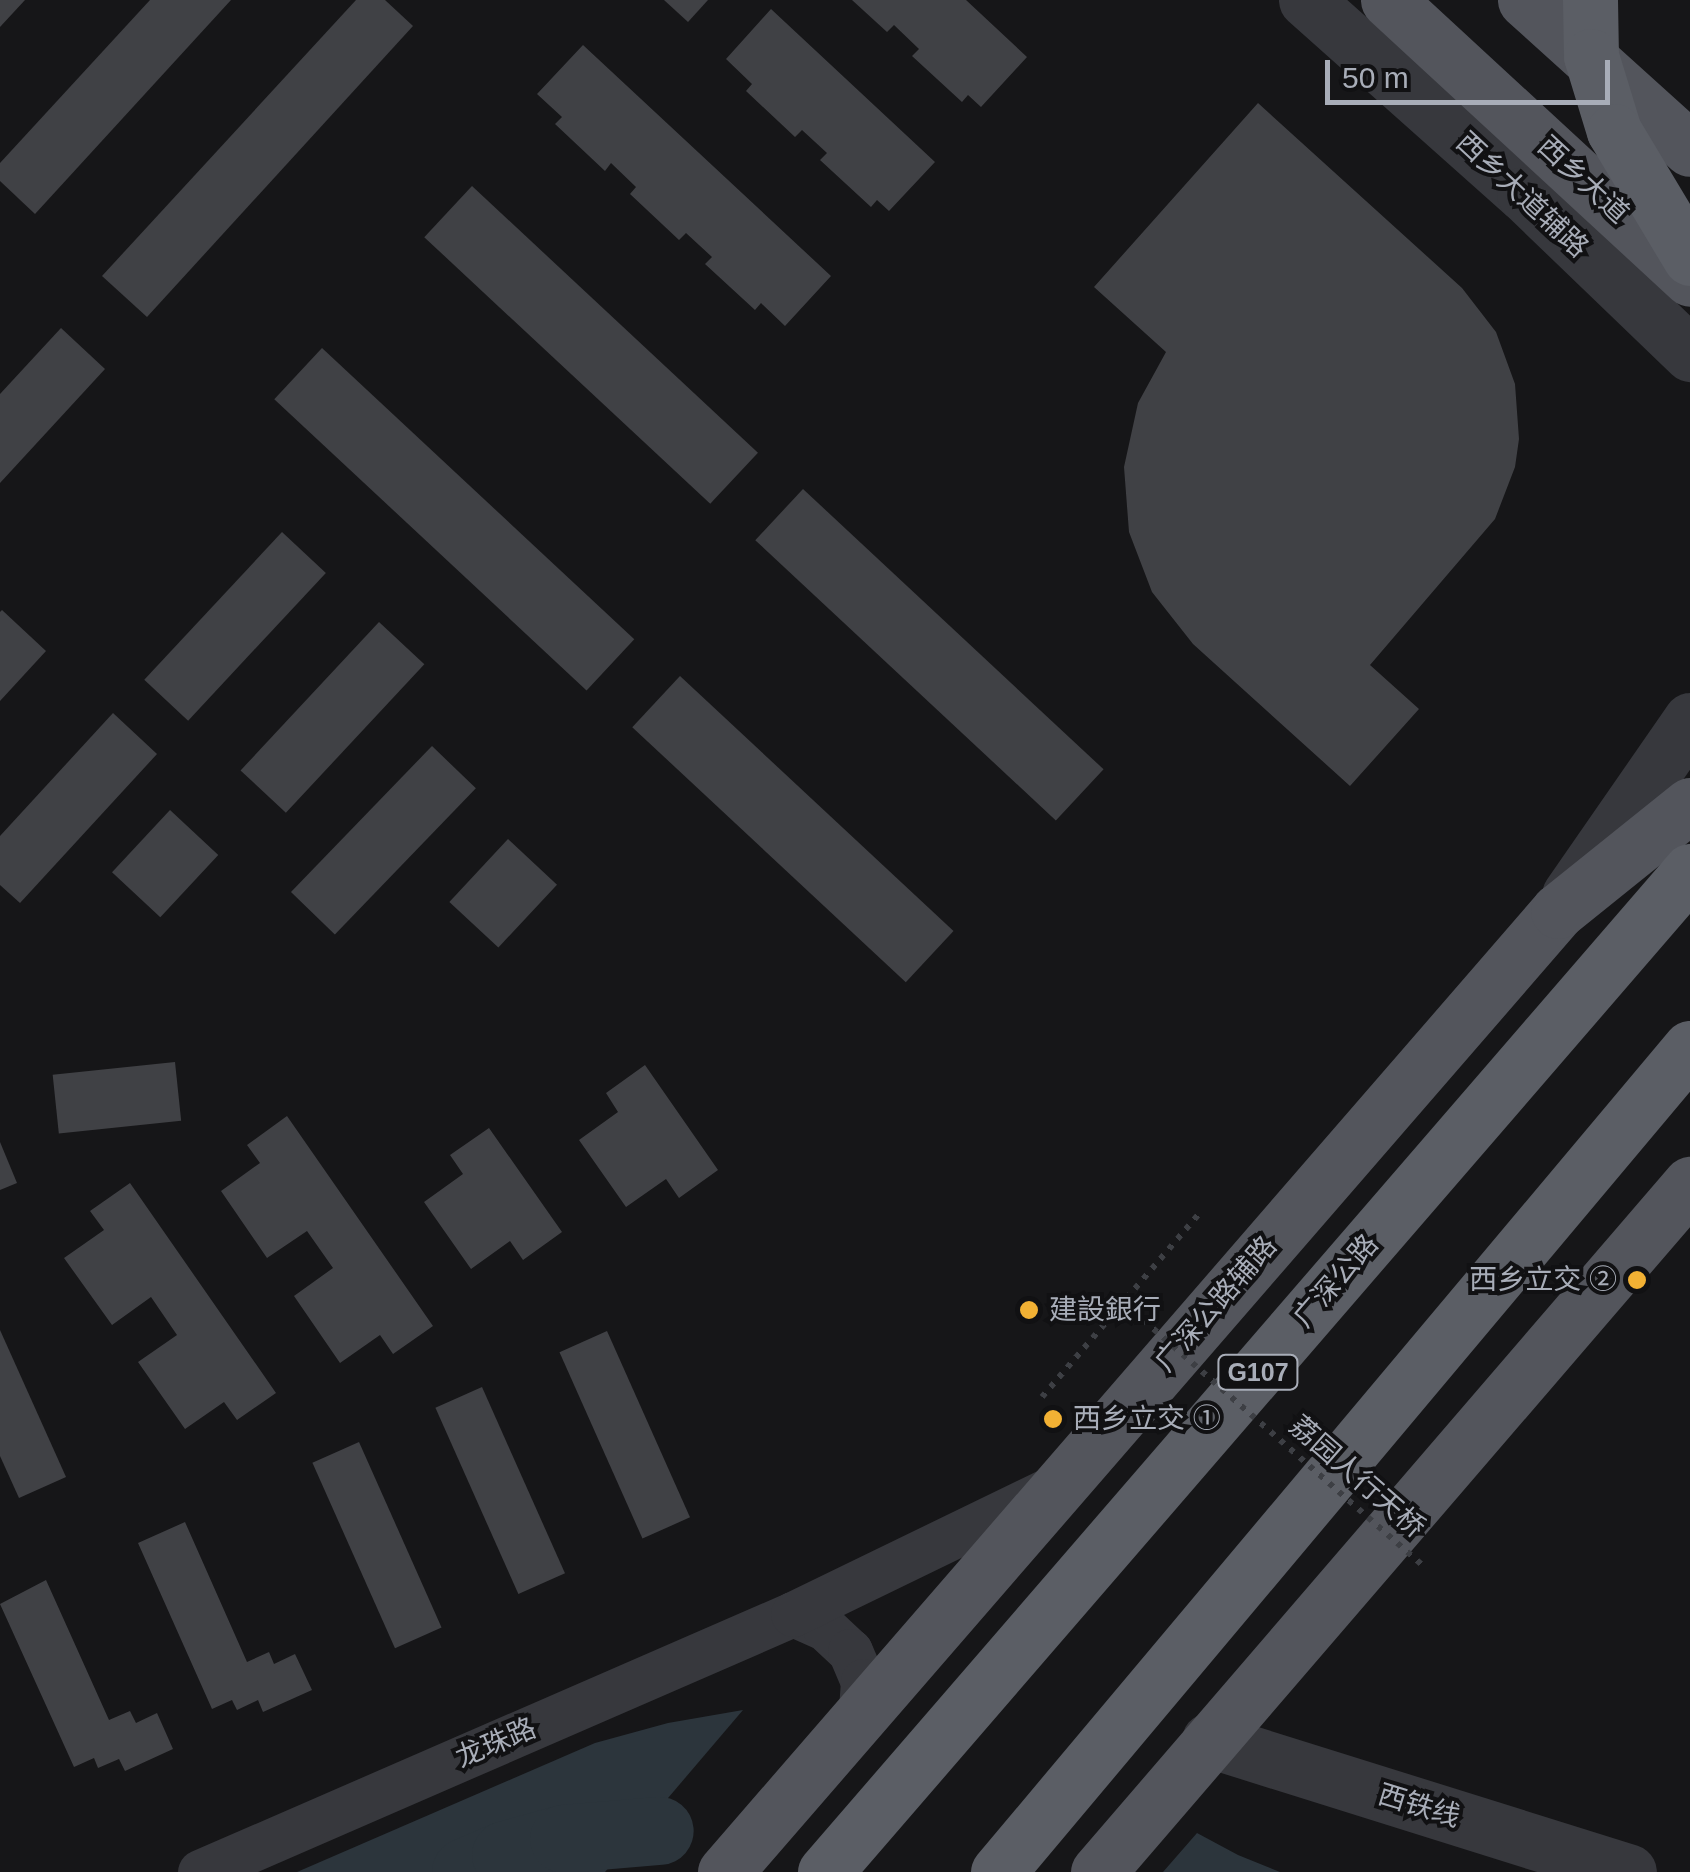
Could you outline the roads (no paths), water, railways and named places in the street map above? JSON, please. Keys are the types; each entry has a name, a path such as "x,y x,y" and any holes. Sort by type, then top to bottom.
{"highway":[{"path":"1590,0 1591,56 1614,131 1690,258"},
{"name":"广深公路","path":"825,1872 1690,872"},
{"path":"998,1872 1690,1048"}],"main road":[{"name":"西乡大道","path":"1388,0 1690,279"},
{"path":"1525,0 1690,149"},
{"name":"广深公路辅路","path":"726,1872 1558,911 1690,806"},
{"path":"1098,1872 1690,1184"}],"street":[{"name":"西乡大道辅路","path":"1306,0 1524,194 1690,354"},
{"path":"1558,911 1690,720"},
{"name":"龙珠路","path":"200,1872 793,1614 1059,1484"},
{"path":"793,1614 825,1628 850,1651 862,1681 861,1712"},
{"name":"西铁线","path":"1209,1740 1629,1872"}],"waterway":[{"path":"466,1872 506,1855 564,1839 660,1831"}],"place":[{"name":"西乡立交 ②","path":"1637,1280"},
{"name":"建設銀行","path":"1029,1310"},
{"name":"西乡立交 ①","path":"1053,1419"}]}
